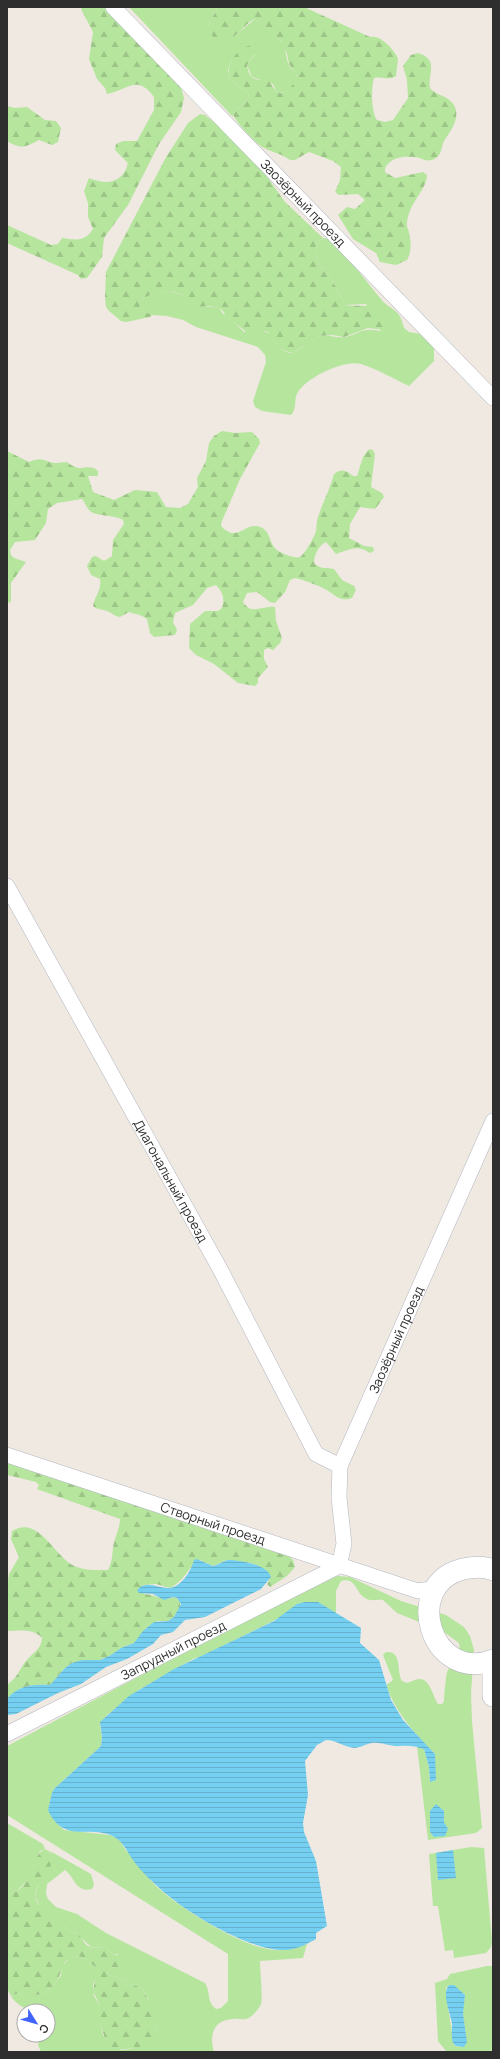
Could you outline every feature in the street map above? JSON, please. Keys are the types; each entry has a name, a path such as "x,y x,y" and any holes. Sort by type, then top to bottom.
{"main road":[{"path":"490,1674 471,1664 456,1659 443,1650 434,1638 429,1623 428,1595 444,1580 457,1571 473,1567 492,1568"}],"street":[{"name":"Заозёрный проезд","path":"113,7 493,398"},
{"name":"Диагональный проезд","path":"7,886 220,1269 316,1454 340,1466"},
{"name":"Заозёрный проезд","path":"339,1566 344,1544 339,1497 340,1466 493,1121"},
{"name":"Створный проезд","path":"7,1455 428,1595"},
{"name":"Запрудный проезд","path":"7,1734 339,1566"}],"green space":[{"path":"83,7 104,7 180,84 184,98 181,112 159,144 128,205 104,238 102,257 87,278 81,279 78,275 7,243 7,225 51,245 58,244 62,238 80,239 87,236 93,229 88,217 88,203 84,191 89,178 107,182 118,179 122,175 126,170 128,163 115,150 116,144 123,141 137,141 154,110 154,97 142,86 131,85 107,94 105,88 97,79 89,59 93,32 81,9"},
{"path":"129,7 218,7 208,26 232,38 255,19 283,44 289,65 297,77 296,80 291,89 281,93 277,92 273,84 252,77 247,65 255,54 231,61 228,70 230,79 249,94 245,102 233,113 233,117"},
{"path":"218,7 304,7 370,37 382,40 390,47 398,59 396,76 391,78 374,78 372,100 375,116 377,120 385,122 393,120 408,98 407,80 403,66 411,55 418,53 429,59 431,63 430,88 435,93 449,99 456,110 456,119 450,133 444,141 440,154 436,158 427,160 416,157 402,157 394,159 385,168 385,172 395,178 423,172 427,175 424,186 408,216 407,225 411,246 407,260 396,265 380,262 376,253 353,239 338,215 347,207 355,209 365,200 358,194 339,195 335,192 340,180 341,167 333,161 309,152 295,160 290,160 261,146 237,121 233,113 245,102 249,94 230,79 229,68 233,58 241,50 251,45 257,50 247,65 249,73 253,78 259,80 267,79 277,92 281,93 289,91 297,76 289,64 287,54 281,41 255,19 250,21 237,34 227,41 221,41 214,38 208,26"},
{"path":"7,106 15,108 27,107 45,120 56,121 61,128 58,142 52,145 39,140 27,146 16,146 7,141"},
{"path":"200,114 205,115 215,123 263,171 285,202 323,238 317,243 316,256 322,269 333,282 345,305 370,306 379,311 388,324 386,330 368,328 344,337 332,335 319,336 293,353 285,351 279,347 269,333 259,331 250,335 235,323 229,322 225,318 224,312 221,309 195,305 182,295 175,292 158,292 147,296 139,302 140,309 152,315 150,317 126,322 121,321 109,311 106,307 105,297 106,272 165,159 188,123"},
{"path":"323,238 330,239 384,302 400,316 404,328 409,332 421,334 434,348 434,361 409,386 367,366 354,363 346,364 327,370 303,386 298,392 291,415 262,411 255,407 253,401 266,362 265,355 258,347 196,327 183,320 167,316 152,315 139,309 139,302 147,296 158,292 174,292 203,307 219,308 229,322 235,323 244,332 262,330 272,335 279,347 288,353 297,351 312,339 319,336 345,337 365,330 381,331 366,304 345,305 333,282 320,265 316,256 316,250 317,243"},
{"path":"222,431 235,433 252,432 259,439 260,443 240,479 222,521 221,526 227,531 237,533 250,527 260,527 264,529 276,549 280,552 290,556 300,557 316,533 318,517 334,474 344,470 353,476 357,476 363,457 369,449 373,450 375,454 371,487 382,493 384,497 375,509 360,507 350,524 349,538 364,546 373,547 374,551 370,553 357,548 336,554 326,542 319,548 315,557 314,563 316,565 334,569 342,580 354,586 356,590 352,598 339,598 323,588 295,578 290,580 285,592 275,603 270,602 257,592 247,593 243,602 250,608 258,609 275,607 276,621 282,638 280,643 273,650 268,648 264,650 264,659 268,667 258,678 258,683 255,686 238,683 214,664 196,655 189,648 190,624 205,611 218,611 222,608 223,596 216,585 207,588 193,605 175,613 173,622 177,630 175,635 154,637 150,633 147,619 143,616 129,612 120,617 93,606 99,589 100,579 91,575 87,566 92,557 96,556 104,561 112,556 113,540 124,524 123,520 119,518 92,512 88,509 82,499 57,503 48,509 46,523 35,540 15,542 10,550 11,555 14,558 26,562 11,583 11,602 7,603 7,451 29,462 41,459 53,463 67,462 78,468 94,468 98,471 98,476 88,476 93,492 114,500 135,490 157,492 166,507 180,508 188,504 198,487 197,478 206,461 209,443 214,436"},
{"path":"7,1462 288,1555 293,1560 295,1567 287,1576 270,1587 267,1584 269,1581 261,1567 251,1563 227,1560 213,1566 200,1560 192,1566 180,1581 170,1588 156,1584 143,1585 144,1594 166,1599 173,1597 180,1600 180,1608 174,1617 168,1621 157,1621 151,1625 134,1643 121,1648 100,1660 72,1663 65,1668 50,1685 27,1686 16,1691 7,1699 7,1685 14,1679 26,1661 38,1648 42,1638 30,1631 7,1631 7,1588 9,1574 19,1557 11,1539 12,1531 22,1527 31,1528 39,1533 61,1556 77,1567 88,1570 108,1570 120,1519 37,1489 39,1485 36,1482 7,1475"},
{"path":"338,1576 350,1577 401,1601 446,1615 464,1627 470,1636 474,1650 471,1693 472,1721 482,1828 476,1833 428,1840 417,1746 424,1749 429,1767 430,1782 435,1754 400,1714 386,1685 393,1680 383,1655 386,1652 395,1655 397,1658 402,1681 407,1683 418,1679 423,1680 429,1685 438,1704 442,1704 444,1701 447,1672 458,1655 460,1647 459,1643 444,1632 397,1613 383,1600 372,1600 365,1598 350,1581 341,1581 336,1591 336,1614 321,1604 294,1607 277,1619 207,1654 193,1659 137,1691 106,1716 100,1726 102,1737 101,1746 54,1789 49,1806 53,1819 64,1830 110,1835 120,1840 125,1849 154,1884 177,1903 208,1923 240,1940 268,1949 288,1950 307,1944 303,1958 260,1961 262,2001 260,2006 255,2013 248,2018 226,2020 217,2025 214,2030 212,2040 214,2052 41,2052 38,2043 56,2043 56,2003 17,2003 11,1996 18,1993 41,1994 47,1992 61,1975 63,1965 76,1956 82,1957 97,1968 97,1974 93,1985 94,1996 100,2006 100,2024 103,2035 121,2050 135,2048 157,2033 148,1998 143,1989 107,1973 111,1968 123,1965 118,1954 113,1954 106,1948 91,1947 76,1933 67,1930 57,1919 40,1907 35,1896 52,1855 50,1851 91,1874 94,1884 92,1889 82,1889 65,1870 47,1884 46,1894 48,1899 56,1907 77,1914 106,1933 205,1983 211,2003 216,2009 221,2008 228,2001 228,1954 236,1959 7,1815 7,1746 324,1579"},
{"path":"7,1823 43,1844 45,1849 40,1851 27,1880 17,1891 7,1887"},
{"path":"471,1847 484,1848 492,1942 491,1947 486,1953 454,1958 453,1950 445,1951 438,1906 433,1906 429,1854"},
{"path":"45,1849 51,1853 51,1865 36,1891 35,1896 37,1901 42,1909 58,1919 65,1928 80,1936 88,1946 106,1948 113,1954 123,1956 125,1960 123,1966 111,1968 107,1973 143,1989 150,2003 158,2038 141,2049 135,2048 115,2050 106,2041 100,2024 100,2006 93,1991 97,1968 82,1957 76,1956 66,1961 54,1985 42,1994 37,1995 22,1993 11,1996 7,1989 7,1887 17,1891 22,1887 37,1856"},
{"path":"493,1966 493,2052 446,2051 438,2041 435,1983 447,1979 450,1974","holes":["449,1985 452,1985 465,1995 463,2020 466,2034 459,2047 454,2045 446,1994 446,1988"]}],"water":[{"path":"197,1559 213,1566 228,1560 246,1562 265,1569 271,1577 261,1589 205,1617 185,1620 173,1632 161,1635 153,1644 127,1659 106,1667 81,1684 58,1693 16,1714 7,1715 7,1699 11,1694 21,1688 32,1685 50,1685 65,1668 72,1663 82,1660 100,1660 121,1648 134,1643 143,1631 154,1622 168,1621 174,1617 181,1604 177,1598 173,1597 164,1600 153,1594 139,1593 137,1590 145,1585 166,1588 174,1587 182,1581 191,1569 194,1560"},
{"path":"305,1602 318,1602 361,1628 360,1643 379,1660 391,1700 403,1720 435,1754 436,1780 430,1782 429,1767 424,1749 421,1748 376,1743 354,1748 326,1740 317,1745 305,1761 308,1795 303,1823 304,1832 316,1861 327,1926 316,1933 316,1939 305,1945 289,1950 270,1949 234,1936 198,1917 181,1905 143,1872 118,1839 98,1832 71,1831 62,1827 55,1821 48,1810 54,1789 101,1746 102,1737 100,1722 129,1696 174,1669 274,1621 297,1604"},
{"path":"436,1804 444,1811 444,1822 448,1829 445,1836 434,1837 430,1832 430,1811"},
{"path":"453,1850 456,1878 438,1880 436,1853"},
{"path":"449,1985 454,1985 465,1995 463,2014 467,2042 464,2047 456,2046 452,2041 452,2024 446,1998"}]}
